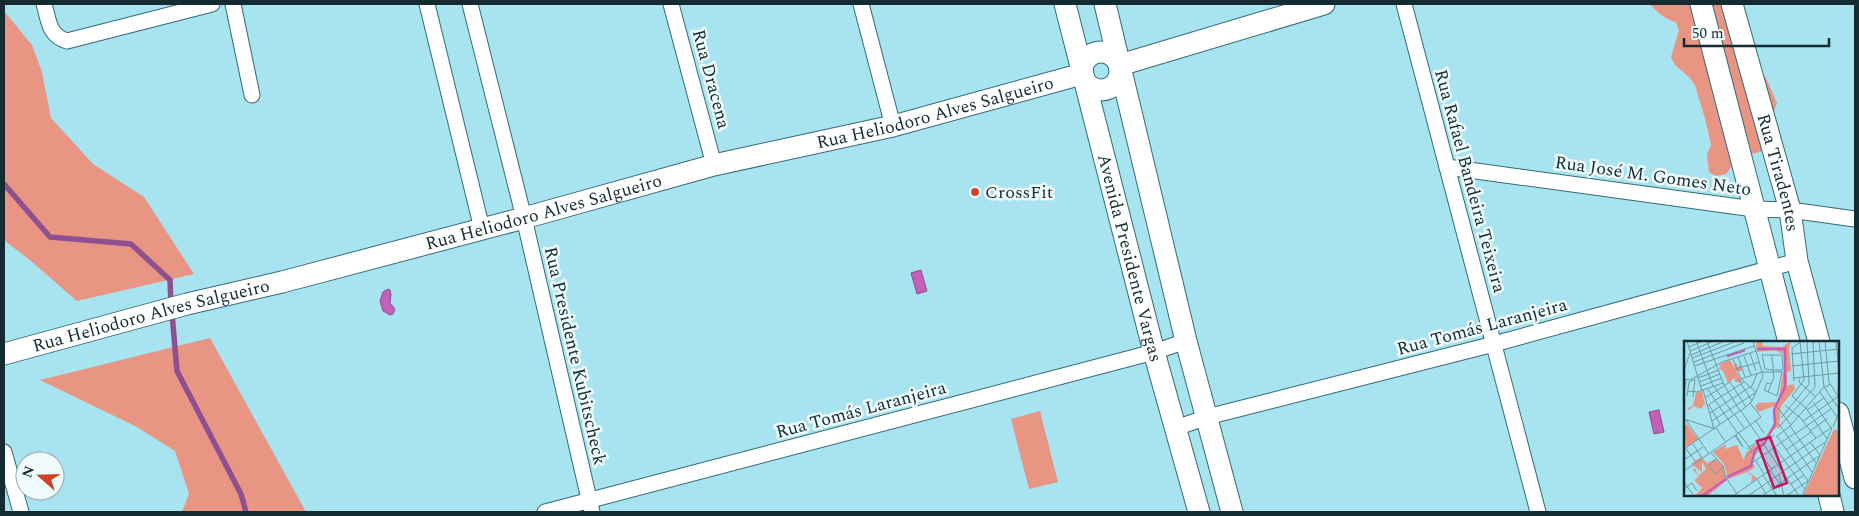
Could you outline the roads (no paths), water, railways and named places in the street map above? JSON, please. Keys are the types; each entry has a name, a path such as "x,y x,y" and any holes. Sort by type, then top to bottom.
{"main road":[{"name":"Avenida Presidente Vargas","path":"1066,4 1082,74 1154,352 1199,512"},
{"name":"Avenida Presidente Vargas","path":"1105,4 1186,341 1232,512"},
{"path":"1082,74 1083,66 1093,54 1109,53 1116,58 1120,65 1324,4"},
{"name":"Rua Tiradentes","path":"1701,4 1789,341"},
{"name":"Rua Tiradentes","path":"1732,4 1790,210 1797,261 1819,341"},
{"name":"Rua Heliodoro Alves Salgueiro","path":"4,354 188,304 282,282 524,218 714,165 893,126 1082,74"},
{"path":"1839,417 1855,478"},
{"path":"1829,496 1833,512"}],"street":[{"path":"44,4 52,33 66,41 212,4"},
{"path":"233,4 252,95"},
{"path":"427,4 482,229"},
{"name":"Rua Presidente Kubitscheck","path":"470,4 524,218 591,506"},
{"name":"Rua Dracena","path":"671,4 714,165"},
{"path":"861,4 893,126"},
{"name":"Rua Rafael Bandeira Teixeira","path":"1404,4 1538,512"},
{"name":"Rua José M. Gomes Neto","path":"1447,167 1754,209 1790,210 1855,219"},
{"name":"Rua Tomás Laranjeira","path":"1176,428 1207,417 1494,344 1797,261"},
{"name":"Rua Tomás Laranjeira","path":"545,512 591,506 1154,352 1186,341"},
{"path":"4,452 21,512"}],"waterway":[{"path":"4,184 50,237 131,244 170,280 171,304"},
{"path":"172,313 177,371 241,494 246,512"}],"place":[{"name":"CrossFit","path":"975,192"}]}
